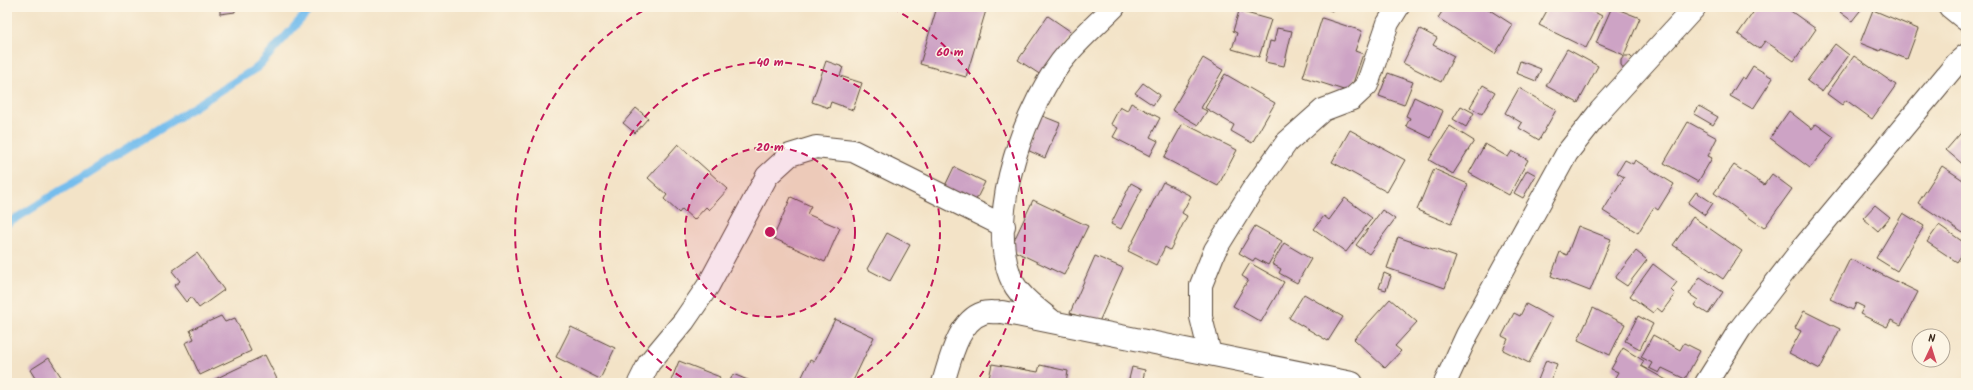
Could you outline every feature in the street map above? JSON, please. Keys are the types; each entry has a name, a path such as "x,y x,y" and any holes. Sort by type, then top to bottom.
{"street":[{"path":"1055,323 1026,300 1010,277 1004,255 1006,197 1014,158 1036,101 1068,52 1114,7"},
{"path":"1210,354 1201,317 1201,285 1215,250 1251,192 1287,142 1323,110 1352,99 1367,85 1388,23 1398,7"},
{"path":"1445,383 1467,335 1567,153 1600,110 1695,7"},
{"path":"1950,7 1966,20"},
{"path":"1706,383 1740,329 1802,249 1956,64 1966,55"},
{"path":"639,383 649,363 684,321 708,286 767,176 790,155 816,147 853,151 1004,226"},
{"path":"943,383 953,349 968,323 983,313 1002,312 1210,354 1266,374 1352,383"}],"building":[{"path":"220,7 235,7 235,12 220,14"},
{"path":"937,7 987,7 966,77 920,64"},
{"path":"1322,7 1334,7 1332,11"},
{"path":"1445,7 1485,7 1513,25 1495,54 1438,18"},
{"path":"1549,7 1573,7 1580,11 1582,7 1585,7 1602,16 1586,48 1539,25"},
{"path":"1612,7 1640,18 1624,55 1596,43"},
{"path":"1757,7 1785,7 1816,29 1794,61 1765,41 1759,49 1738,34"},
{"path":"1844,7 1863,7 1852,21 1840,12"},
{"path":"1873,10 1918,29 1907,59 1860,43"},
{"path":"1239,11 1271,20 1259,57 1232,49 1237,33 1233,31"},
{"path":"1048,16 1073,33 1044,77 1018,60"},
{"path":"1322,18 1362,31 1355,51 1363,54 1350,92 1303,77"},
{"path":"1277,28 1292,31 1284,66 1265,62 1270,41 1274,42"},
{"path":"1420,29 1437,38 1433,45 1454,56 1441,82 1403,63"},
{"path":"1835,44 1849,55 1822,92 1807,81"},
{"path":"1567,49 1598,66 1578,103 1546,86"},
{"path":"1624,56 1630,56 1634,60 1624,69 1621,65 1621,60"},
{"path":"1854,56 1896,85 1872,119 1846,100 1842,105 1827,94"},
{"path":"1203,58 1223,70 1201,108 1207,111 1198,125 1172,110"},
{"path":"826,61 843,67 840,76 862,83 853,110 831,102 829,108 812,102"},
{"path":"1520,61 1541,69 1536,81 1516,73"},
{"path":"1753,66 1773,78 1753,109 1730,96 1742,77 1745,79"},
{"path":"1388,73 1413,82 1404,105 1379,96"},
{"path":"1225,74 1275,103 1252,143 1231,131 1234,125 1205,108"},
{"path":"1143,83 1160,95 1153,105 1135,93"},
{"path":"1483,85 1495,92 1482,114 1470,107"},
{"path":"1519,88 1556,110 1539,140 1519,128 1522,123 1505,113"},
{"path":"1414,97 1443,111 1431,138 1406,126 1410,118 1406,116"},
{"path":"1131,103 1160,118 1150,137 1158,141 1150,156 1113,137 1118,128 1111,124 1120,107 1127,111"},
{"path":"1461,106 1474,113 1466,127 1453,119"},
{"path":"1699,106 1718,117 1713,125 1694,114"},
{"path":"636,108 648,118 635,133 623,123"},
{"path":"1789,111 1812,129 1816,124 1834,137 1810,168 1770,138"},
{"path":"1040,115 1060,123 1045,158 1025,149"},
{"path":"1688,122 1717,138 1708,156 1712,158 1698,182 1664,163"},
{"path":"1183,123 1237,150 1218,186 1164,158"},
{"path":"1450,126 1474,141 1453,174 1429,160"},
{"path":"1966,127 1966,167 1946,150"},
{"path":"1350,130 1405,160 1387,192 1332,162"},
{"path":"678,144 728,189 709,210 706,207 694,220 682,209 679,213 664,199 667,195 648,178"},
{"path":"1485,144 1508,157 1512,151 1528,160 1509,195 1469,173"},
{"path":"1625,160 1633,164 1635,160 1674,184 1658,210 1654,207 1638,233 1603,211 1624,177 1617,173"},
{"path":"1734,165 1764,185 1772,174 1792,189 1764,228 1714,193"},
{"path":"1942,166 1966,182 1966,235 1918,203"},
{"path":"954,167 985,182 975,202 944,188"},
{"path":"1434,169 1468,184 1451,224 1417,210"},
{"path":"1527,170 1536,175 1523,198 1514,193"},
{"path":"1163,182 1191,196 1182,213 1187,216 1170,250 1165,247 1156,265 1128,251"},
{"path":"1131,183 1142,189 1121,229 1111,224"},
{"path":"1696,192 1713,203 1705,215 1688,203"},
{"path":"791,197 811,206 807,214 840,228 825,262 773,238"},
{"path":"1345,198 1372,218 1346,252 1314,229 1324,216 1329,220"},
{"path":"1033,200 1088,226 1064,275 1010,249"},
{"path":"1875,205 1890,217 1878,231 1863,218"},
{"path":"1382,210 1395,219 1369,254 1356,245"},
{"path":"1903,213 1924,226 1897,271 1876,258"},
{"path":"1693,217 1742,251 1723,279 1673,245"},
{"path":"1939,225 1966,244 1966,248 1957,262 1927,242"},
{"path":"1255,226 1282,241 1268,265 1255,258 1253,261 1239,253"},
{"path":"1578,226 1611,239 1590,291 1551,276 1560,252 1567,255"},
{"path":"887,233 910,245 890,281 867,269"},
{"path":"1398,237 1456,257 1445,288 1387,268"},
{"path":"1284,243 1311,259 1297,283 1279,273 1281,269 1272,264"},
{"path":"1636,251 1647,260 1627,286 1615,278"},
{"path":"197,253 224,290 199,308 191,297 186,302 174,286 180,281 172,271"},
{"path":"1095,256 1123,268 1098,324 1070,313"},
{"path":"1850,259 1918,292 1901,325 1891,320 1887,327 1860,314 1864,307 1856,303 1853,310 1830,299"},
{"path":"1250,263 1284,282 1261,322 1233,306 1248,280 1242,276"},
{"path":"1653,264 1677,282 1671,290 1675,294 1662,312 1657,308 1653,313 1630,296"},
{"path":"1384,273 1391,276 1386,290 1379,288"},
{"path":"1700,277 1723,292 1708,314 1694,305 1698,300 1689,294"},
{"path":"1304,294 1343,317 1328,341 1289,318"},
{"path":"1390,299 1417,322 1395,346 1401,351 1385,368 1354,339"},
{"path":"1526,304 1552,318 1529,363 1503,350 1508,339 1502,336 1514,313 1520,316"},
{"path":"1593,308 1625,324 1610,355 1578,340"},
{"path":"1804,311 1840,329 1820,369 1789,353 1801,331 1795,328"},
{"path":"221,316 225,322 235,318 251,351 200,375 185,343 194,339 190,330"},
{"path":"1638,316 1653,324 1640,349 1625,341"},
{"path":"835,319 874,337 853,381 858,383 799,383 810,360 814,362"},
{"path":"571,327 615,348 600,379 556,357"},
{"path":"1653,335 1680,350 1684,343 1700,351 1685,379 1662,368 1659,373 1649,368 1652,363 1641,357"},
{"path":"1623,348 1644,361 1641,366 1672,383 1612,383 1618,372 1611,369"},
{"path":"265,355 279,383 212,383 211,381"},
{"path":"49,358 65,383 38,383 30,370"},
{"path":"1546,360 1557,364 1550,383 1538,380"},
{"path":"679,361 720,377 717,383 670,383"},
{"path":"992,364 1038,372 1040,365 1068,371 1066,383 988,383"},
{"path":"1132,367 1145,370 1142,383 1128,383"},
{"path":"733,374 755,383 729,383"}],"waterway":[{"path":"7,224 258,67 312,7"}]}
